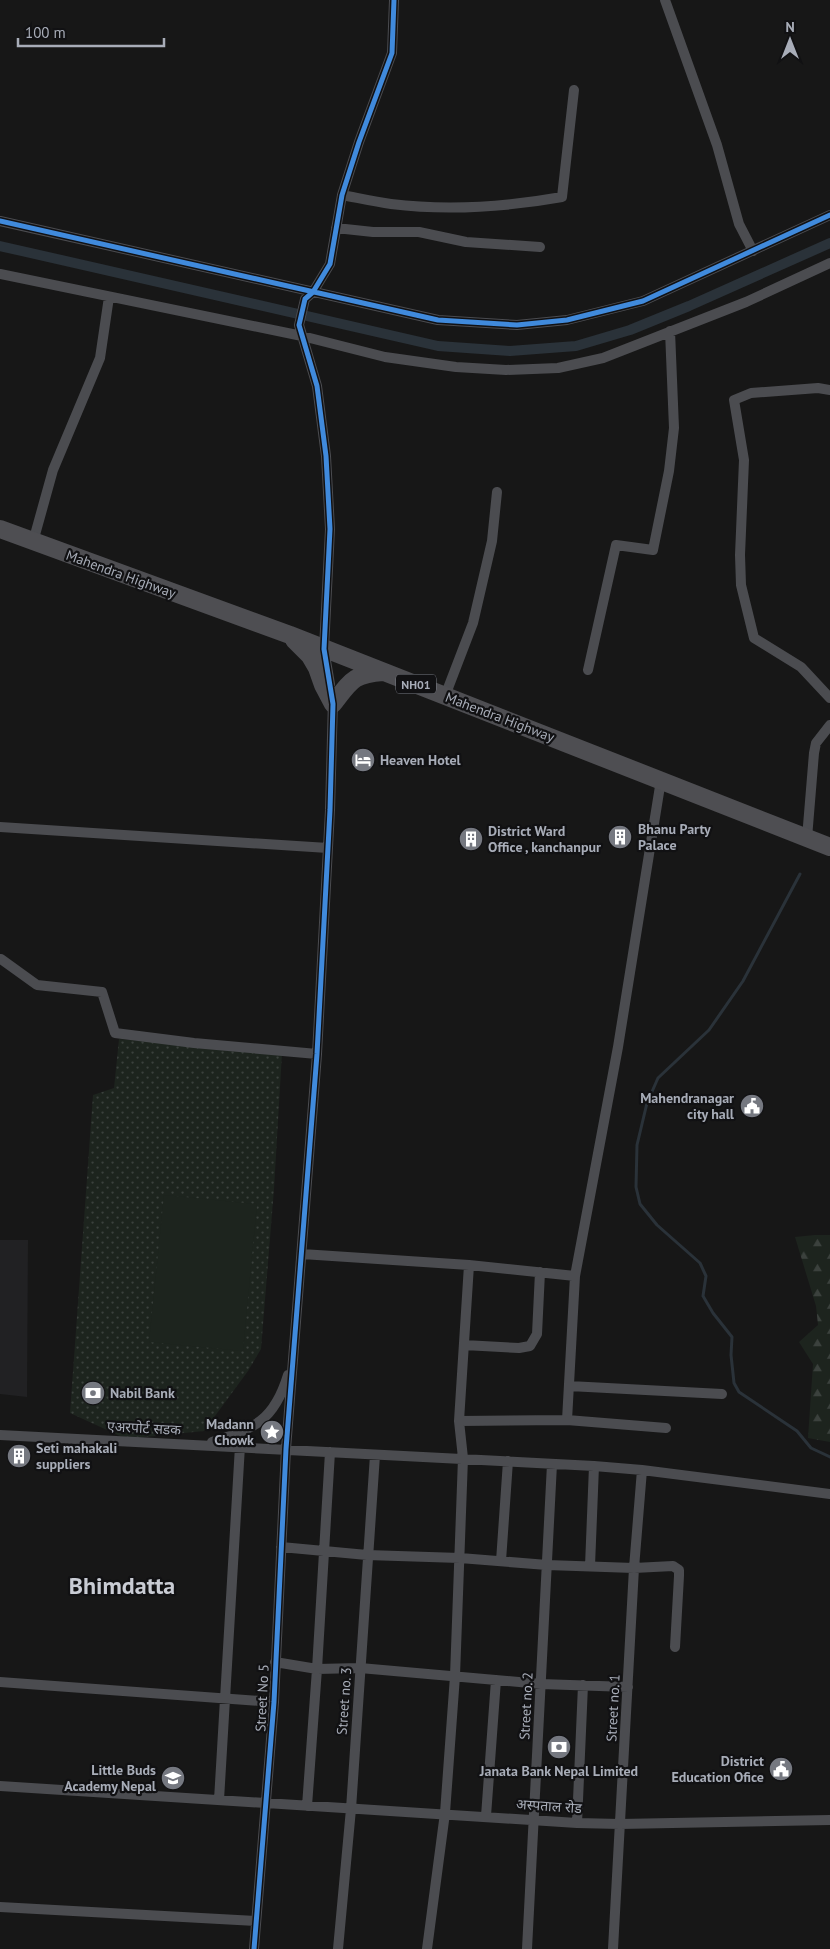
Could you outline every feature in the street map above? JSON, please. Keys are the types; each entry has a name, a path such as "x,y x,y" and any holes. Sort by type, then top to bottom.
{"highway":[{"name":"Mahendra Highway","path":"0,529 290,635 830,847"},
{"path":"290,635 310,656 318,668 323,685 333,704 353,679 366,673 386,672"}],"street":[{"path":"204,1445 251,1428 261,1421 281,1397 293,1358 317,1054 328,848 333,704 324,649 330,529 326,456 317,386 299,325 305,299 313,292 330,264 342,195 359,142 392,53 394,0"},
{"path":"665,0 717,145 738,224 753,251"},
{"path":"342,195 392,204 462,207 517,205 562,197 574,90"},
{"path":"0,221 438,320 517,325 567,320 643,301 830,215"},
{"path":"336,228 372,232 419,232 466,242 540,247"},
{"path":"0,274 302,336 385,357 456,367 506,370 558,368 603,358 746,302 830,263"},
{"path":"33,542 53,470 100,358 109,297"},
{"path":"588,670 616,545 653,550 669,471 674,428 670,331"},
{"path":"830,390 818,388 751,393 734,400 744,460 740,555 741,586 754,638 801,667 830,698"},
{"path":"445,696 474,623 492,541 497,492"},
{"path":"807,838 816,743 830,725"},
{"path":"567,1420 575,1276 618,1047 661,780"},
{"path":"0,827 328,848"},
{"path":"1,959 37,985 102,992 115,1033 194,1043 317,1054"},
{"path":"302,1254 469,1265 575,1276"},
{"path":"427,1949 445,1814 455,1676 462,1458 459,1421 469,1265"},
{"path":"464,1345 520,1348 530,1346 536,1334 540,1272"},
{"name":"Street No 5","path":"254,1949 274,1702 286,1449 293,1358"},
{"path":"569,1386 722,1394"},
{"path":"459,1421 567,1420 666,1428"},
{"name":"एअरपोर्ट सडक","path":"0,1435 240,1446 594,1466 642,1470 830,1494"},
{"path":"219,1800 240,1446"},
{"path":"307,1806 330,1452"},
{"name":"Street no. 3","path":"338,1949 351,1809 374,1455"},
{"path":"502,1561 508,1461"},
{"name":"Street no. 2","path":"527,1949 552,1464"},
{"path":"590,1566 594,1466"},
{"name":"Street no. 1","path":"613,1949 634,1568 642,1470"},
{"path":"281,1547 367,1555 460,1558 547,1565 634,1568 673,1566 679,1570 675,1647"},
{"path":"275,1662 317,1669 360,1668 541,1684 628,1687"},
{"path":"486,1816 496,1680"},
{"path":"0,1682 274,1702"},
{"path":"576,1822 583,1685"},
{"name":"अस्पताल रोड","path":"0,1786 620,1824 830,1820"},
{"path":"0,1907 256,1921"}],"shaded area":[{"path":"0,1240 28,1240 27,1397 0,1394"}],"green space":[{"path":"119,1039 282,1053 274,1189 261,1349 248,1371 204,1431 135,1438 120,1436 70,1413 93,1095 114,1088"},
{"path":"164,1195 257,1204 243,1351 149,1342"},
{"path":"830,1235 830,1442 808,1438 813,1364 799,1342 818,1325 816,1306 795,1237"}],"waterway":[{"path":"0,246 438,346 510,351 576,346 630,330 689,306 830,243"},
{"path":"800,874 743,981 709,1030 658,1078 647,1103 637,1145 636,1187 640,1204 657,1225 700,1263 706,1276 703,1296 713,1313 732,1337 731,1355 734,1383 739,1392 797,1431 811,1448 830,1457"}],"cycle path":[{"path":"254,1949 274,1702 286,1449 317,1054 330,810 333,704 324,649 330,529 326,456 317,386 299,325 305,299 313,292 330,264 342,195 359,142 392,53 394,0"},
{"path":"0,221 438,320 517,325 567,320 643,301 830,215"}],"place":[{"name":"Heaven Hotel","path":"363,760"},
{"name":"Bhanu Party Palace","path":"620,837"},
{"name":"District Ward Office , kanchanpur","path":"471,839"},
{"name":"Mahendranagar city hall","path":"752,1106"},
{"name":"Nabil Bank","path":"93,1393"},
{"name":"Madann Chowk","path":"272,1432"},
{"name":"Seti mahakali suppliers","path":"19,1456"},
{"name":"Janata Bank Nepal Limited","path":"559,1747"},
{"name":"District Education Ofice","path":"781,1769"},
{"name":"Little Buds Academy Nepal","path":"173,1778"}],"district":[{"name":"Bhimdatta","path":"122,1585"}]}
